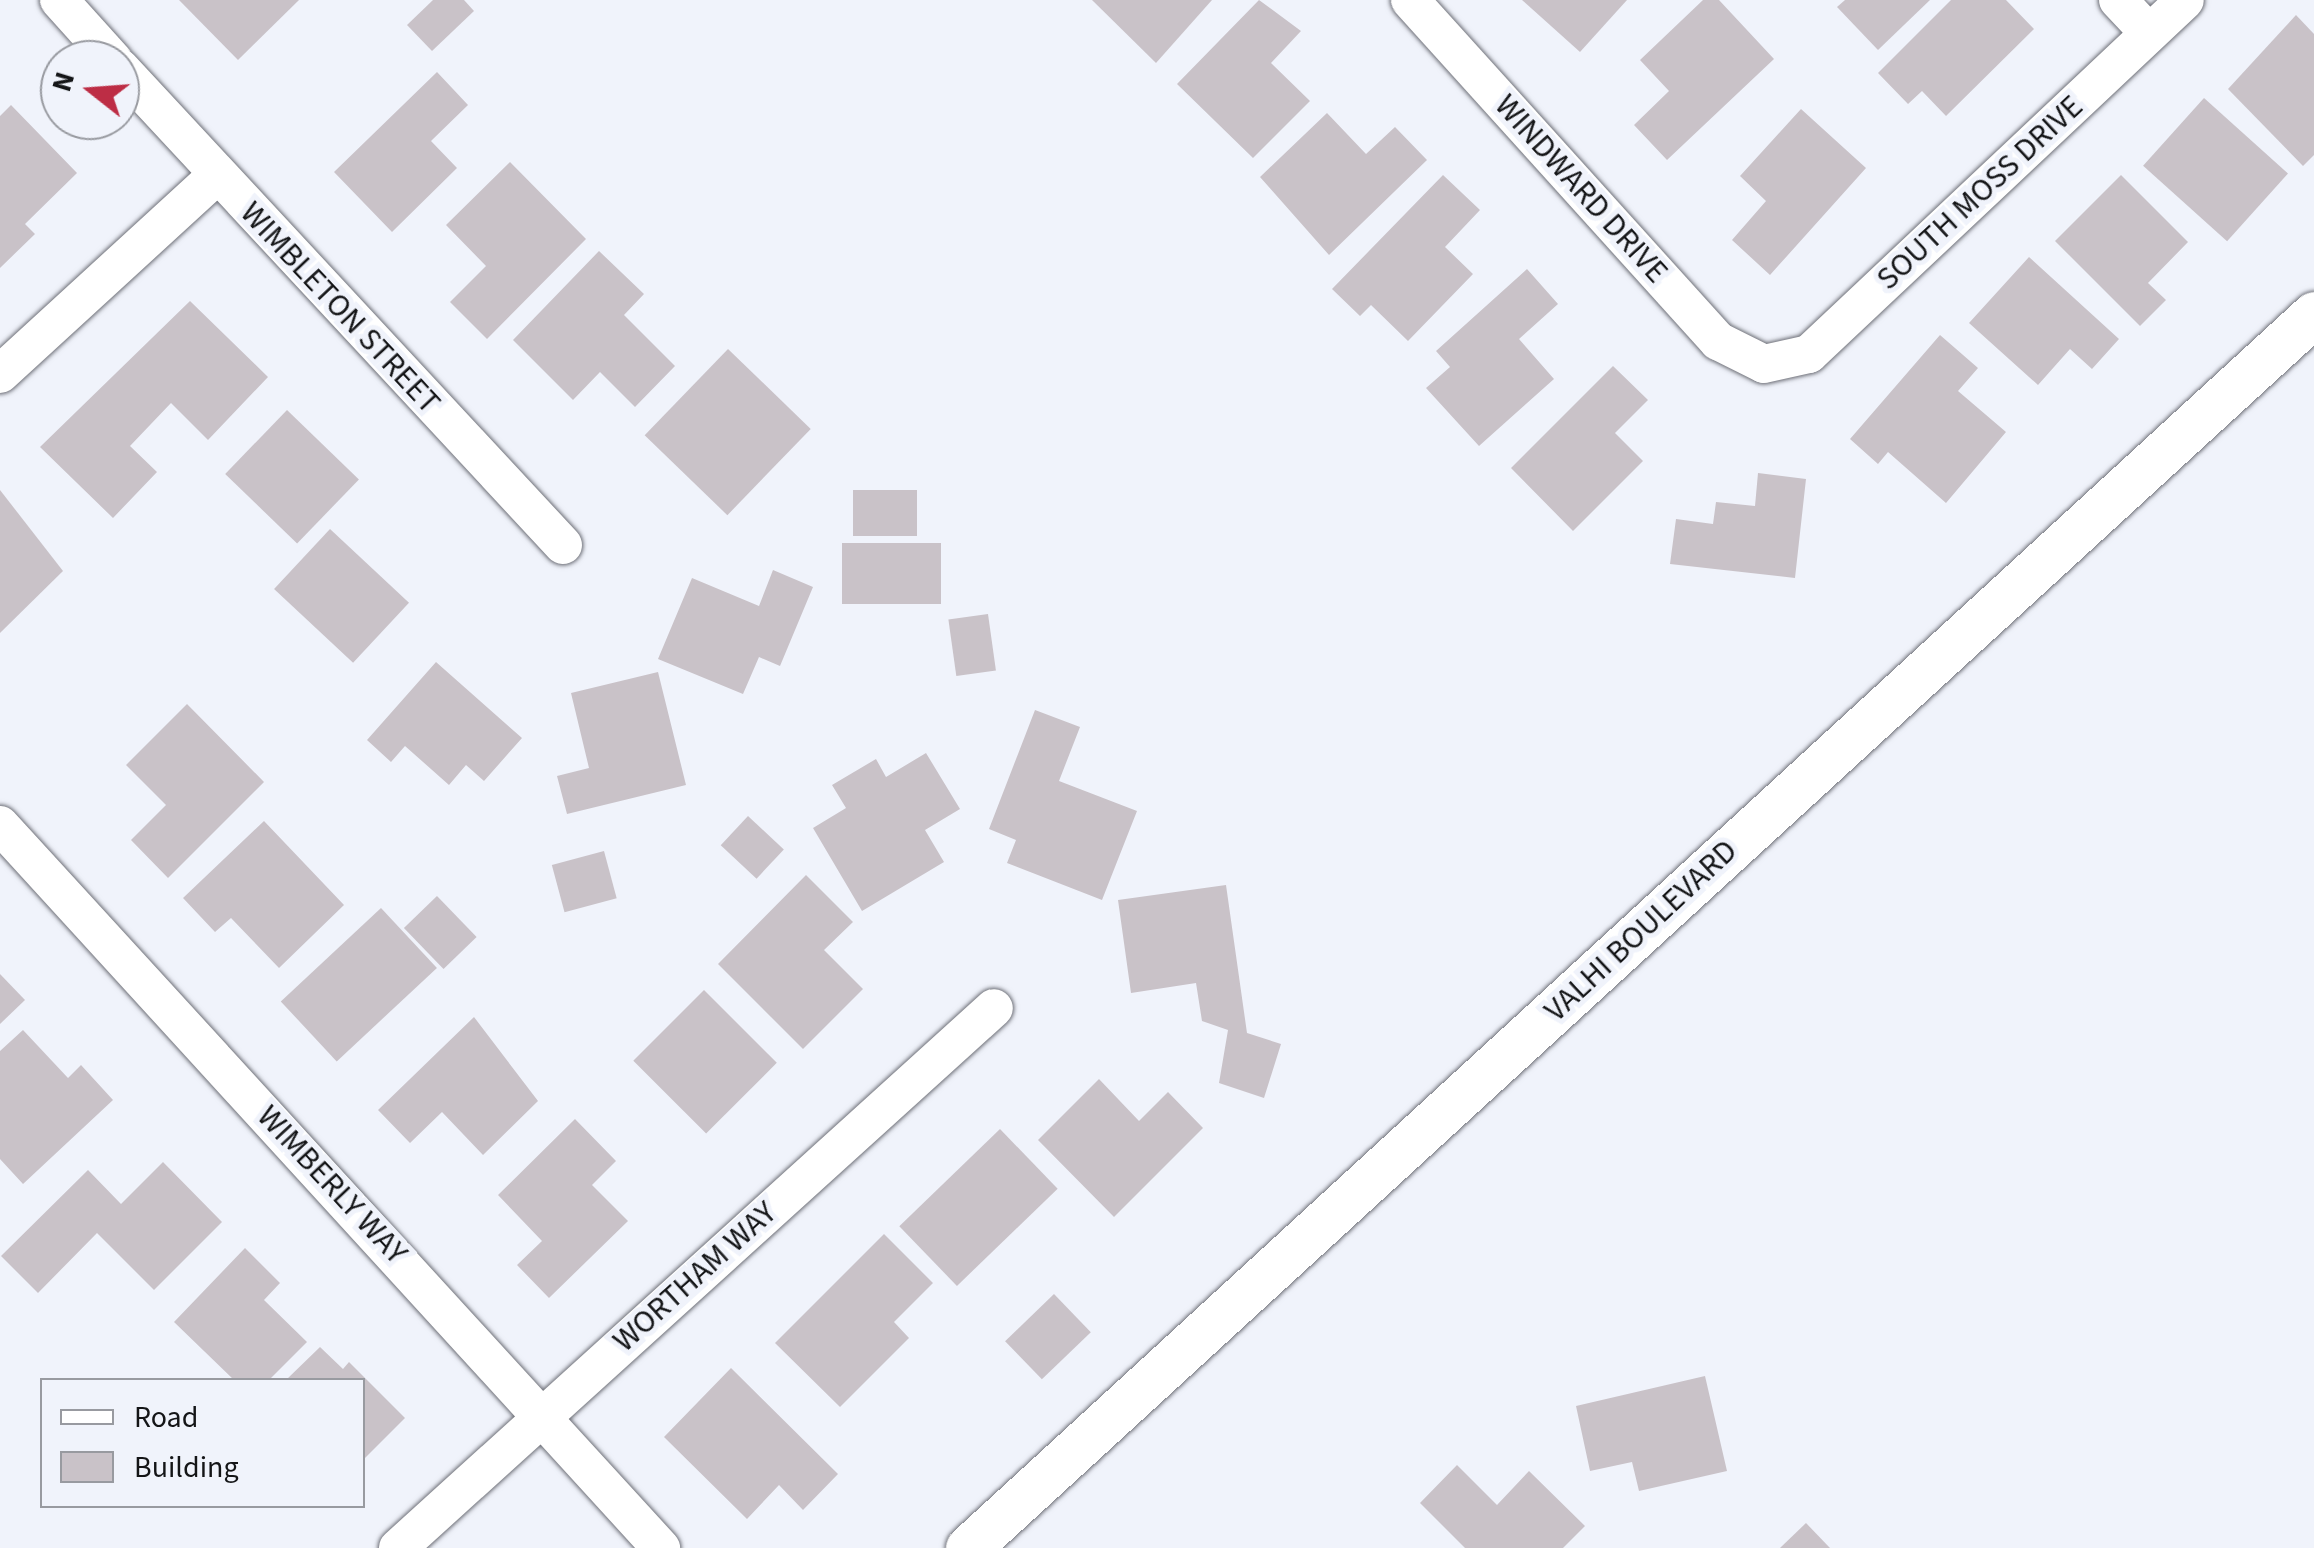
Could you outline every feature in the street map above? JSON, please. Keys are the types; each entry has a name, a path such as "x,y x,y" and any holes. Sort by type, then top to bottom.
{"street":[{"path":"59,0 94,40"},
{"name":"WINDWARD DRIVE","path":"1410,0 1718,341 1764,364"},
{"path":"2118,0 2148,33"},
{"name":"SOUTH MOSS DRIVE","path":"1764,364 1809,354 2185,0"},
{"name":"WIMBLETON STREET","path":"140,90 563,545"},
{"path":"0,374 216,176"},
{"name":"VALHI BOULEVARD","path":"968,1548 2314,314"},
{"name":"WIMBERLY WAY","path":"0,825 661,1548"},
{"name":"WORTHAM WAY","path":"398,1548 994,1008"}],"building":[{"path":"179,0 299,0 238,60"},
{"path":"433,0 464,0 474,11 432,51 407,25"},
{"path":"1092,0 1212,0 1156,63"},
{"path":"1259,0 1301,31 1271,63 1310,101 1253,158 1177,84"},
{"path":"1522,0 1627,0 1580,52"},
{"path":"1703,0 1719,0 1774,59 1667,160 1634,125 1669,91 1640,60"},
{"path":"1845,0 1930,0 1878,50 1837,7"},
{"path":"1951,0 2006,0 2034,29 1946,116 1922,91 1908,104 1878,73"},
{"path":"2296,15 2314,34 2314,155 2303,166 2228,89"},
{"path":"437,72 468,105 431,141 457,168 392,232 334,172"},
{"path":"2204,98 2288,174 2227,241 2143,166"},
{"path":"11,105 40,135 40,140 45,140 77,173 25,224 35,234 0,268 0,116"},
{"path":"1801,109 1866,168 1770,275 1732,240 1766,201 1740,176"},
{"path":"1327,113 1366,154 1395,127 1427,160 1329,255 1260,177"},
{"path":"510,162 586,239 487,339 450,302 486,266 446,225"},
{"path":"1443,175 1480,210 1445,247 1473,274 1408,341 1371,305 1360,316 1332,289"},
{"path":"2121,175 2188,242 2148,283 2166,300 2140,326 2055,241"},
{"path":"599,251 644,294 624,315 675,366 635,407 600,372 573,400 513,340"},
{"path":"2029,257 2119,339 2092,369 2070,349 2038,385 1969,323"},
{"path":"1527,269 1558,304 1519,339 1554,379 1479,446 1426,388 1450,367 1436,351"},
{"path":"190,301 268,377 208,440 171,403 130,446 157,472 113,518 40,447"},
{"path":"1940,335 1978,368 1958,391 2006,432 1946,503 1888,452 1878,464 1850,439"},
{"path":"728,349 811,429 727,515 645,435"},
{"path":"1613,366 1648,400 1615,433 1643,461 1573,531 1511,468"},
{"path":"287,410 359,479 297,543 225,474"},
{"path":"1758,473 1806,479 1795,578 1670,564 1676,519 1713,524 1716,502 1755,506"},
{"path":"0,490 63,571 0,633"},
{"path":"853,490 917,490 917,536 853,536"},
{"path":"330,529 409,603 353,663 274,589"},
{"path":"842,543 941,543 941,604 842,604"},
{"path":"773,570 813,587 780,666 759,657 743,694 658,659 692,578 759,606"},
{"path":"988,614 996,670 956,676 948,620"},
{"path":"436,662 522,738 484,781 466,765 449,785 405,746 391,762 367,740"},
{"path":"658,672 686,785 567,814 557,776 589,768 571,693"},
{"path":"187,704 264,782 168,878 131,840 166,805 126,765"},
{"path":"1035,710 1080,727 1059,781 1137,811 1102,900 1007,863 1016,840 989,829"},
{"path":"926,753 960,809 925,830 944,862 862,911 813,828 846,808 832,785 876,759 886,777"},
{"path":"748,816 784,849 757,879 721,845"},
{"path":"264,821 344,905 279,968 231,918 215,932 183,898"},
{"path":"604,851 617,898 565,912 552,865"},
{"path":"806,875 853,922 824,950 863,989 803,1049 718,964"},
{"path":"1226,885 1247,1033 1281,1044 1264,1098 1219,1083 1228,1030 1202,1021 1196,983 1131,993 1118,900"},
{"path":"437,896 477,937 444,969 404,928"},
{"path":"381,908 437,968 337,1061 281,1001"},
{"path":"0,974 25,1000 0,1024"},
{"path":"704,990 777,1063 706,1134 633,1061"},
{"path":"474,1017 538,1101 483,1155 442,1112 410,1143 378,1110"},
{"path":"23,1030 68,1078 81,1065 113,1100 23,1184 0,1159 0,1051"},
{"path":"1099,1079 1139,1121 1168,1092 1203,1128 1114,1217 1038,1140"},
{"path":"575,1119 616,1161 592,1185 628,1221 549,1298 517,1265 542,1241 498,1195"},
{"path":"1000,1129 1058,1189 957,1286 899,1226"},
{"path":"163,1162 222,1222 154,1290 97,1233 38,1293 1,1256 88,1170 121,1204"},
{"path":"884,1234 933,1283 894,1322 909,1338 840,1407 775,1343"},
{"path":"245,1248 280,1283 264,1300 307,1342 271,1378 232,1378 174,1322"},
{"path":"1054,1294 1091,1332 1042,1379 1005,1341"},
{"path":"320,1347 343,1369 349,1362 365,1378 288,1378"},
{"path":"731,1368 838,1474 803,1510 779,1485 747,1519 664,1437"},
{"path":"1705,1376 1727,1471 1639,1491 1632,1462 1590,1471 1576,1406"},
{"path":"365,1378 405,1418 365,1458"},
{"path":"1457,1465 1497,1505 1529,1471 1585,1526 1563,1548 1465,1548 1420,1503"},
{"path":"1806,1523 1830,1548 1780,1548"}]}
